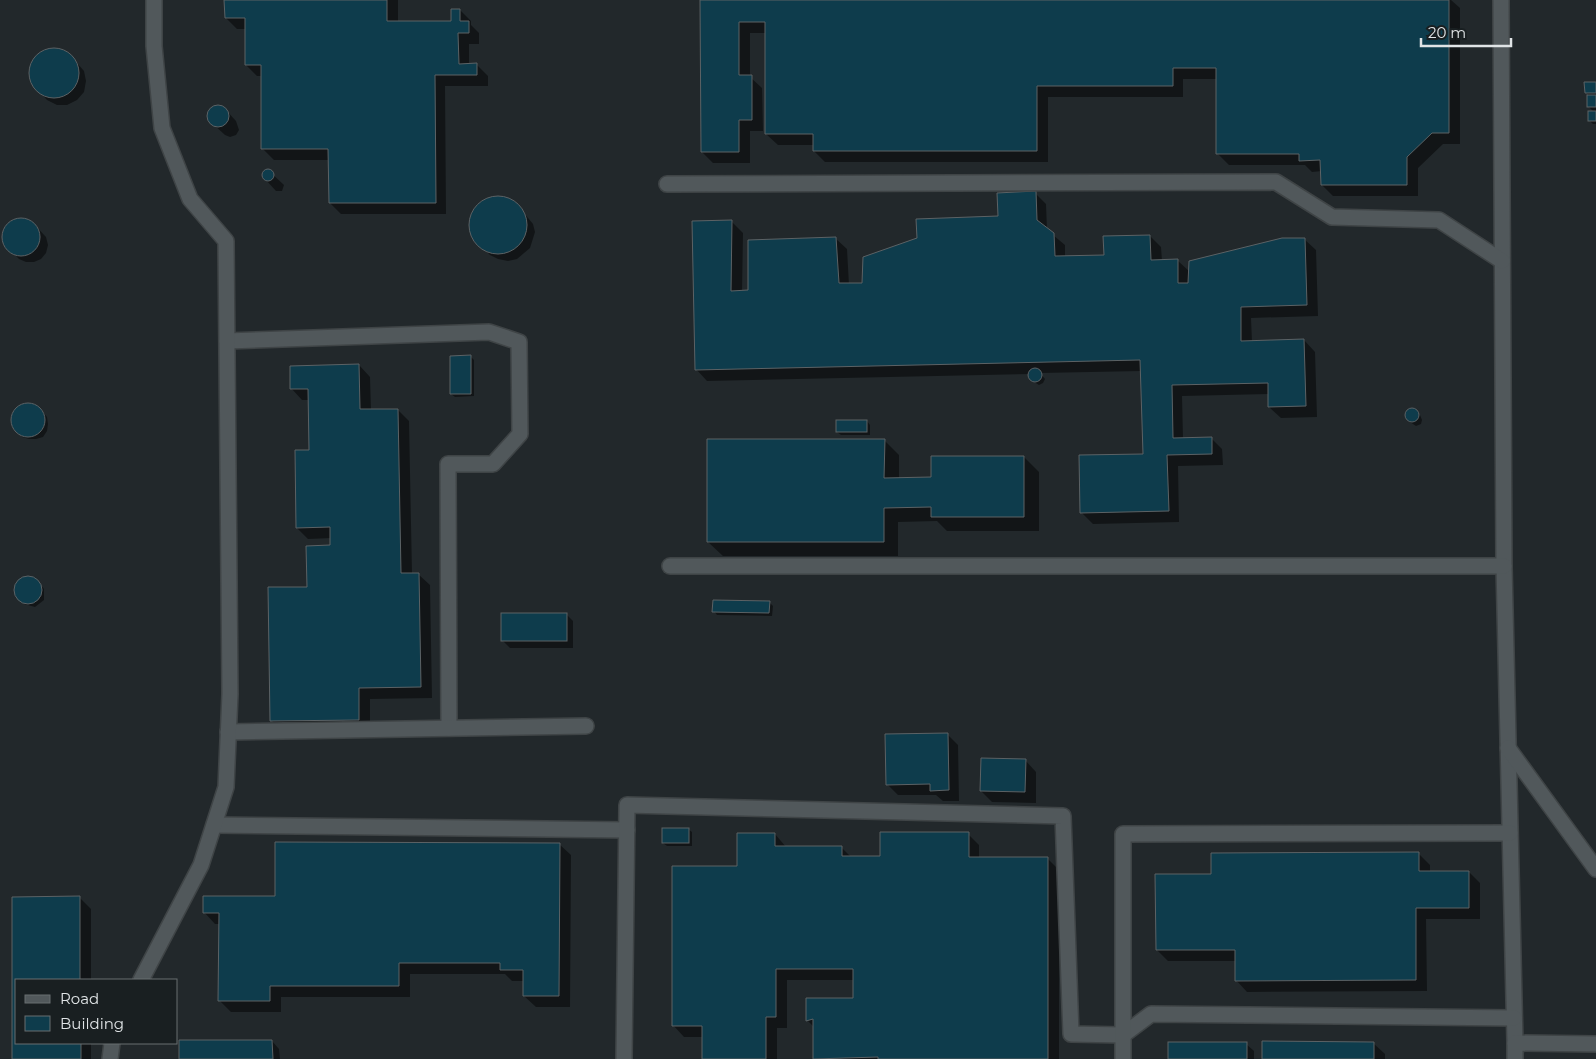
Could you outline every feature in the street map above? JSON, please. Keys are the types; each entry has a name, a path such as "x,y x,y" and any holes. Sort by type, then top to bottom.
{"lane":[{"path":"143,979 201,865 226,787 230,684 226,242 190,199 162,128 154,46 154,0"},
{"path":"1501,0 1504,566 1515,1059"},
{"path":"667,184 1276,182 1332,217 1440,220 1502,261"},
{"path":"227,341 489,332 519,342 520,434 493,464 448,464 449,728"},
{"path":"670,566 1504,566"},
{"path":"228,732 586,726"},
{"path":"1508,748 1596,869"},
{"path":"624,1059 627,805 1063,816 1071,1034 1123,1035 1151,1014 1514,1018"},
{"path":"214,825 627,830"},
{"path":"1123,1059 1123,834 1510,833"},
{"path":"1515,1043 1596,1044"},
{"path":"110,1059 112,1044"}],"building":[{"path":"224,0 387,0 387,21 451,21 451,9 460,9 460,21 469,21 469,33 458,33 459,64 477,63 477,75 435,75 436,203 329,203 328,149 261,149 261,65 245,65 245,18 225,18"},
{"path":"700,0 1449,0 1449,133 1432,133 1407,157 1407,185 1321,185 1320,160 1299,161 1299,154 1216,154 1216,68 1173,68 1173,86 1037,86 1037,151 813,151 813,134 765,134 765,22 739,22 739,75 752,75 752,120 739,120 739,152 701,152"},
{"path":"49,48 59,48 72,55 79,68 79,78 72,91 59,98 49,98 40,94 33,87 29,78 29,68 33,59 40,52"},
{"path":"1584,82 1596,82 1596,93 1585,93"},
{"path":"1587,95 1596,95 1596,107 1587,107"},
{"path":"218,105 228,112 229,116 222,126 218,127 208,120 207,116 214,106"},
{"path":"1588,111 1596,111 1596,121 1588,121"},
{"path":"266,169 270,169 274,175 270,181 266,181 262,177 262,173"},
{"path":"1036,191 1037,220 1054,233 1055,256 1104,255 1103,236 1150,235 1151,260 1178,259 1178,283 1188,283 1189,261 1282,238 1305,238 1307,305 1241,307 1241,341 1304,339 1306,406 1268,407 1268,383 1172,385 1173,438 1212,437 1212,454 1167,455 1169,511 1080,513 1079,455 1143,454 1140,360 695,370 692,221 732,220 731,291 748,290 748,240 836,237 839,283 862,283 863,257 917,238 916,219 998,216 997,193"},
{"path":"492,196 504,196 519,204 527,219 527,231 519,246 504,254 492,254 477,246 469,231 469,219 477,204"},
{"path":"21,218 34,224 40,237 34,250 21,256 8,250 2,237 8,224"},
{"path":"471,355 471,394 450,394 450,356"},
{"path":"359,364 360,409 398,409 401,573 419,573 421,687 359,688 359,720 270,721 268,587 307,587 306,546 330,545 330,527 296,528 295,450 309,450 308,389 290,389 290,366"},
{"path":"1035,368 1040,370 1042,375 1040,380 1035,382 1030,380 1028,375 1030,370"},
{"path":"28,403 35,404 40,408 44,413 44,427 40,432 35,436 28,437 21,436 16,432 12,427 11,420 12,413 16,408 21,404"},
{"path":"1409,408 1415,408 1419,415 1415,422 1409,422 1405,418 1405,412"},
{"path":"836,420 867,420 867,432 836,432"},
{"path":"707,439 885,439 884,478 931,477 931,456 1024,456 1024,517 931,517 931,507 884,508 884,542 707,542"},
{"path":"28,576 38,580 42,590 38,600 28,604 18,600 14,590 18,580"},
{"path":"713,600 770,601 769,613 712,612"},
{"path":"501,613 567,613 567,641 501,641"},
{"path":"948,733 949,790 930,791 930,784 886,785 885,734"},
{"path":"981,758 1026,759 1025,792 980,791"},
{"path":"662,828 689,828 689,843 662,843"},
{"path":"880,832 969,832 969,857 1048,857 1048,1059 878,1059 878,1057 813,1059 813,1019 806,1021 806,998 853,998 853,969 776,969 776,1017 766,1017 766,1059 702,1059 702,1026 672,1026 672,866 737,866 737,833 775,833 775,846 842,846 842,856 880,856"},
{"path":"275,842 560,843 559,996 523,996 523,970 500,970 500,963 399,963 399,986 270,986 270,1001 218,1001 219,913 203,913 203,896 275,896"},
{"path":"1419,852 1419,871 1469,871 1469,908 1416,908 1416,980 1235,981 1235,950 1156,950 1155,874 1211,874 1211,853"},
{"path":"80,896 80,979 15,979 15,1044 81,1044 81,1059 12,1059 12,897"},
{"path":"179,1040 272,1040 273,1059 179,1059"},
{"path":"1262,1041 1374,1042 1374,1059 1262,1059"},
{"path":"1168,1042 1247,1042 1247,1059 1168,1059"}]}
